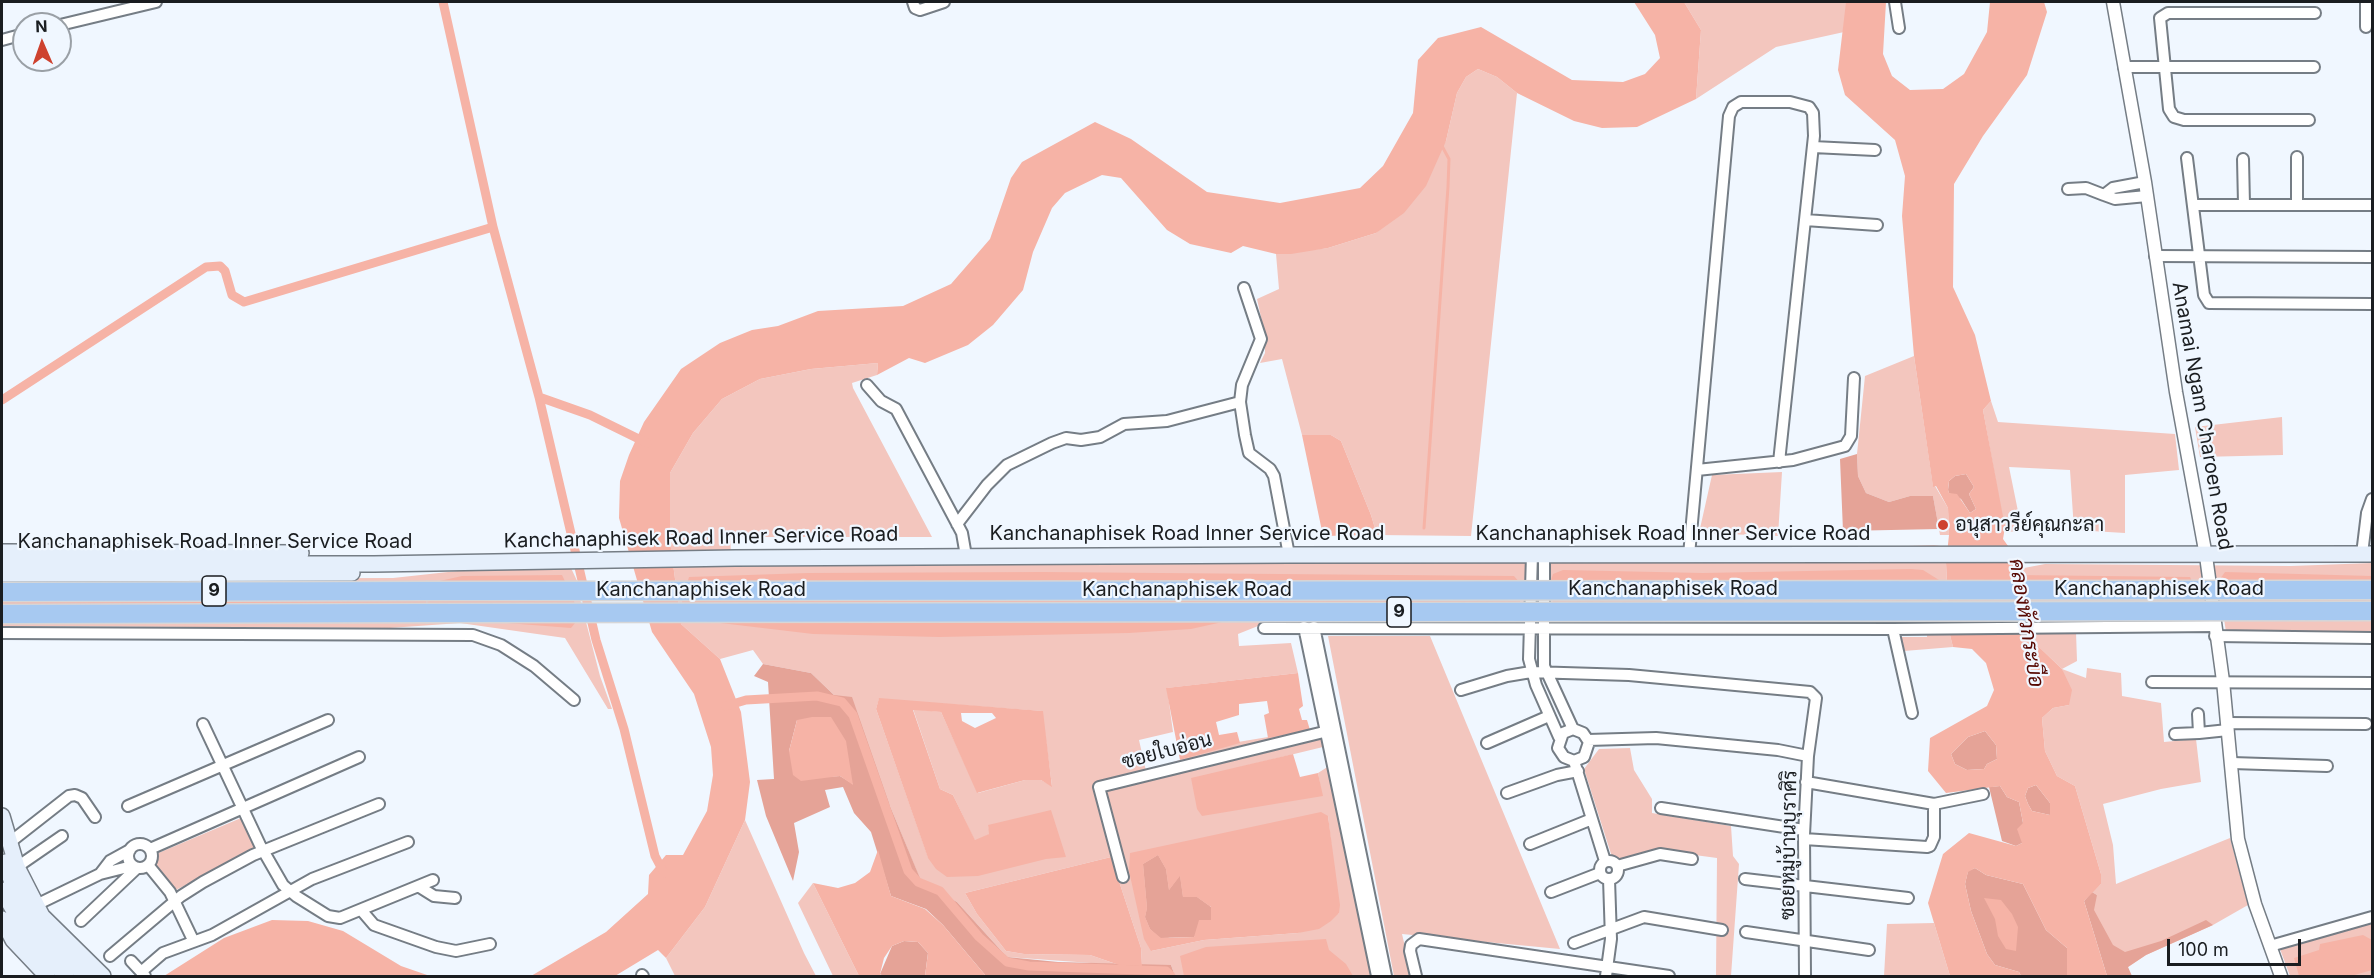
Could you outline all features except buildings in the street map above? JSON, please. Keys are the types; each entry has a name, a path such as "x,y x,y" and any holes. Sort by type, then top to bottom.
{"highway":[{"name":"Kanchanaphisek Road","path":"2,592 2373,590"},
{"name":"Kanchanaphisek Road","path":"2,614 2373,611"}],"main road":[{"path":"2,552 325,554 428,557 493,562"},
{"name":"Kanchanaphisek Road Inner Service Road","path":"2,564 493,562 966,556 2367,554"},
{"path":"2,574 308,575 493,562"},
{"path":"2,816 12,883 36,925 85,976"},
{"path":"5,847 42,916 103,976"},
{"path":"2,890 28,936 66,976"},
{"path":"2,919 13,940 47,976"}],"street":[{"path":"72,23 156,2"},
{"path":"913,2 915,8 920,10 944,2"},
{"path":"1895,2 1899,28"},
{"name":"Anamai Ngam Charoen Road","path":"2114,2 2148,196 2155,256 2192,485 2206,556 2214,631 2223,681 2238,839 2255,904 2281,976"},
{"path":"2366,2 2366,27"},
{"path":"2309,120 2178,119 2169,109 2160,18 2165,13 2315,13"},
{"path":"2124,67 2314,67"},
{"path":"1689,555 1729,116 1733,107 1741,102 1800,104 1809,107 1813,113 1813,147 1779,462"},
{"path":"1813,147 1875,150"},
{"path":"2297,156 2297,204"},
{"path":"2187,158 2205,295 2209,303 2373,304"},
{"path":"2243,159 2244,204"},
{"path":"2104,195 2113,188 2145,182"},
{"path":"2068,189 2086,188 2115,199 2148,196"},
{"path":"2193,205 2373,205"},
{"path":"1805,220 1877,225"},
{"path":"2155,256 2373,257"},
{"path":"1244,288 1261,339 1260,347 1246,370 1240,402 1249,453 1270,469 1276,482 1289,555"},
{"path":"1697,470 1779,462 1845,446 1851,436 1854,378"},
{"path":"867,386 881,401 896,409 964,536 966,556"},
{"path":"957,524 987,484 1007,465 1052,443 1066,438 1081,440 1100,437 1124,424 1167,421 1240,402"},
{"path":"2367,554 2367,513 2373,499"},
{"path":"1538,554 1529,659 1531,672 1560,737 1560,753 1576,766 1605,861"},
{"path":"1507,793 1576,766 1587,753 1588,740 1583,733 1573,729 1546,674 1538,554"},
{"path":"1309,627 1355,847 1386,976"},
{"path":"1264,628 1893,629 2032,627 2214,631 2373,638"},
{"path":"1893,629 1912,713"},
{"path":"2,633 474,635 501,645 534,666 574,700"},
{"path":"1461,690 1507,676 1531,672 1629,675 1810,692 1816,698 1809,756"},
{"path":"2152,682 2373,683"},
{"path":"2198,714 2199,733"},
{"path":"1487,743 1549,716"},
{"path":"128,806 328,720"},
{"path":"203,724 264,851 283,885 290,891 328,916 340,918 362,911 433,880"},
{"path":"2175,734 2199,733 2228,726 2366,724"},
{"path":"1560,737 1573,729"},
{"name":"ซอยใบอ่อน","path":"1123,877 1099,787 1331,731"},
{"name":"ซอยหมู่บ้านบุราศิริ","path":"1588,740 1656,738 1778,750 1809,756 1804,834 1805,976"},
{"path":"150,849 359,757"},
{"path":"2232,763 2327,766"},
{"path":"1806,782 1934,804 1983,794"},
{"path":"5,847 69,796 75,795 82,798 95,817"},
{"path":"110,956 175,901 202,882 264,851 379,804"},
{"path":"1661,808 1804,834 1927,847 1930,846 1934,837 1934,804"},
{"path":"1530,844 1592,819"},
{"path":"17,867 62,836"},
{"path":"132,961 144,974 163,953 193,940 212,935 312,879 408,842"},
{"path":"100,874 110,861 130,849 141,844 150,849"},
{"path":"1355,847 1377,976"},
{"path":"130,849 127,856 175,901 193,940"},
{"path":"36,905 100,874 139,866 151,860 150,849"},
{"path":"1617,866 1660,854 1692,859"},
{"path":"1551,892 1605,876 1617,873 1617,866 1612,861 1605,861 1600,866 1605,876 1611,929 1606,971"},
{"path":"81,921 139,866"},
{"path":"1745,879 1908,898"},
{"path":"418,886 434,896 455,898"},
{"path":"362,911 374,925 436,947 456,951 490,944"},
{"path":"1574,943 1644,917 1722,930"},
{"path":"2270,946 2373,917"},
{"path":"1746,932 1869,950"},
{"path":"1416,976 1410,951 1411,945 1419,939 1606,971 1669,976"}],"shaded area":[{"path":"1684,2 1846,2 1847,14 1844,32 1776,47 1696,99 1701,30"},
{"path":"1478,69 1497,77 1517,93 1471,536 1377,535 1341,441 1331,435 1302,435 1282,359 1260,363 1265,353 1265,335 1257,299 1279,289 1276,254 1328,248 1376,233 1446,141 1457,93 1466,77"},
{"path":"1914,356 1933,486 1948,508 1949,535 1940,535 1933,496 1910,496 1889,502 1866,493 1858,476 1857,454 1865,376"},
{"path":"878,363 877,375 852,383 853,388 932,537 730,537 731,552 1525,561 1528,569 1525,623 1395,621 1263,624 1238,634 1239,646 1291,643 1298,673 1167,688 1173,732 1139,740 1146,771 1232,743 1322,728 1323,747 1191,779 1322,796 1318,773 1329,766 1375,976 1175,976 1171,965 1142,966 1141,948 1111,857 965,893 977,914 1006,951 1024,954 1090,955 1119,965 1007,957 957,902 922,884 890,806 834,695 811,673 763,664 753,650 720,659 681,624 670,541 670,473 693,433 722,399 760,379 811,369","holes":["879,699 1042,711 1052,786 1041,780 1025,780 978,793 941,712 913,709 940,789 953,795 975,841 990,834 988,825 1066,857 928,857 876,709","1328,816 1339,913 1298,933 1204,940 1151,951"]},
{"path":"1991,401 1998,422 2175,434 2179,470 2125,475 2125,533 2074,530 2070,470 2009,467 2022,531 2005,532 1983,410"},
{"path":"2282,417 2283,455 2200,457 2195,427"},
{"path":"1857,454 1858,476 1866,493 1889,502 1910,496 1933,496 1939,529 1843,531 1840,459"},
{"path":"1782,472 1778,536 1699,533 1712,475"},
{"path":"1966,474 1974,487 1969,494 1976,509 1970,513 1961,499 1949,493 1948,490 1949,481 1955,476"},
{"path":"1934,545 1948,547 1946,563 1950,635 1953,647 1904,651 1899,637 1927,637 1926,620 1904,622 1559,621 1553,620 1549,605 1550,560"},
{"path":"2372,563 2372,632 2226,632 2224,619 2028,621 2202,606 2015,575 2024,568 2045,564 2291,566"},
{"path":"494,567 571,568 579,585 580,599 600,676 612,709 608,709 565,638 460,623 390,628 2,626 2,579 393,578"},
{"path":"2076,632 2077,661 2062,669 2037,645 2033,633"},
{"path":"1328,636 1430,636 1560,949 1402,934 1412,976 1394,976"},
{"path":"763,664 811,673 834,695 852,697 890,806 922,883 957,902 1007,957 1058,962 1171,965 1175,976 986,976 943,925 926,909 891,896 871,832 854,813 843,787 825,790 830,807 794,823 799,852 793,881 766,816 757,780 774,779 768,682 754,676","holes":["797,720 853,784 840,776 823,777 789,751"]},
{"path":"2087,668 2121,673 2122,696 2161,703 2164,742 2196,739 2201,782 2161,789 2103,804 2113,845 2116,884 2230,838 2248,905 2213,925 2146,955 2128,967 2117,969 2090,904 2097,895 2092,892 2101,884 2101,874 2075,786 2057,776 2045,751 2042,718 2053,708 2069,705 2062,669 2086,678"},
{"path":"1985,731 1996,745 1997,759 1987,764 1984,769 1967,770 1955,764 1951,754 1968,737"},
{"path":"1630,748 1634,770 1652,799 1652,813 1731,826 1733,856 1739,864 1731,976 1716,976 1717,858 1665,851 1620,860 1612,857 1584,769 1599,749"},
{"path":"2036,785 2050,803 2050,815 2032,811 2028,804 2025,796 2028,788"},
{"path":"2000,786 2007,797 2019,802 2023,823 2022,843 2016,846 2002,841 1989,787"},
{"path":"241,818 258,848 176,890 154,866 156,854"},
{"path":"745,820 816,976 675,976 666,958 705,907"},
{"path":"1158,855 1166,869 1169,890 1180,875 1183,897 1197,897 1211,907 1211,920 1194,937 1160,938 1150,929 1145,917 1147,908 1143,864"},
{"path":"1975,868 1986,875 2023,884 2046,930 2067,948 2067,976 2021,976 2019,972 1995,965 1987,954 1971,911 1965,884 1968,871"},
{"path":"813,883 859,976 833,976 798,903"},
{"path":"2092,892 2097,895 2094,910 2113,945 2125,952 2161,941 2206,920 2213,925 2146,955 2128,967 2132,976 2107,976 2084,901"},
{"path":"2372,921 2372,976 2290,976 2280,949"},
{"path":"1934,923 1950,976 1884,976 1887,924"},
{"path":"904,941 918,942 928,953 925,976 883,976 880,974 892,946"}],"water":[{"path":"1634,2 1684,2 1701,30 1696,99 1637,127 1602,128 1574,121 1517,93 1497,77 1478,69 1466,77 1457,93 1446,141 1426,186 1404,213 1376,233 1328,248 1291,254 1276,254 1243,246 1231,253 1190,244 1167,230 1121,178 1102,175 1065,193 1052,208 1033,252 1023,290 993,325 968,345 925,363 909,358 877,375 878,363 811,369 760,379 722,399 693,433 670,473 670,541 681,624 720,659 741,712 750,782 745,820 705,907 666,958 658,950 615,976 531,976 606,932 648,894 649,875 666,855 683,855 707,811 713,775 711,747 694,694 652,632 619,518 620,481 629,455 644,422 681,369 720,343 752,330 778,326 818,311 903,306 951,284 990,239 1011,178 1022,162 1095,122 1131,139 1207,192 1280,203 1360,188 1383,166 1413,113 1418,60 1438,38 1481,27 1572,80 1623,82 1645,74 1660,58 1655,35"},
{"name":"คลองหัวกระบือ","path":"1846,2 1886,2 1883,54 1892,76 1910,90 1943,89 1964,74 1987,32 1990,2 2044,2 2047,12 2027,75 1983,136 1954,184 1953,287 1975,335 1991,401 1983,410 2005,527 2003,539 2024,568 2016,575 2190,577 2203,606 2028,621 2037,645 2062,669 2072,690 2069,705 2053,708 2042,718 2045,751 2057,776 2075,786 2101,874 2101,884 2084,901 2107,976 2067,976 2067,948 2046,930 2023,884 1986,875 1975,868 1968,872 1965,884 1971,911 1987,954 1995,965 2019,972 2021,976 1950,976 1928,903 1943,854 1969,833 2016,846 2022,843 2017,829 2023,823 2019,802 2007,797 2000,786 1946,793 1928,771 1930,738 1987,706 1994,690 1986,663 1972,649 1953,647 1950,635 1946,563 1949,535 1948,508 1936,486 1933,487 1914,356 1902,216 1905,176 1895,140 1845,95 1838,70","holes":["1966,474 1974,487 1969,494 1976,509 1970,513 1957,494 1949,493 1948,489 1949,481 1955,476","1985,731 1996,745 1997,759 1987,764 1984,769 1967,770 1955,764 1951,754 1968,737","2036,785 2050,803 2050,815 2032,811 2025,796 2028,788"]},
{"path":"1302,435 1331,435 1341,441 1377,535 1323,536"},
{"path":"1563,570 1703,573 1923,570 1939,580 1943,595 1937,620 1564,617 1553,603 1550,583 1553,574"},
{"path":"1043,572 1514,576 1520,583 1520,602 1517,620 1245,617 1191,629 1129,633 939,637 813,634 687,619 682,602 689,577 808,573"},
{"path":"2225,572 2372,576 2372,615 2220,603 2220,579"},
{"path":"562,575 579,618 571,628 455,619 2,620 2,582 182,581 422,585 462,576"},
{"path":"1298,673 1303,706 1299,709 1302,720 1307,720 1310,730 1268,738 1264,715 1269,713 1267,701 1239,704 1239,715 1216,722 1219,735 1237,732 1240,743 1180,760 1166,688"},
{"path":"879,698 1043,711 1052,787 1041,780 1025,780 977,793 941,712 913,710 940,789 953,795 975,840 989,834 988,825 1051,810 1066,857 1046,859 978,876 947,877 936,869 928,858 876,709","holes":["961,713 992,713 996,718 975,728 962,721"]},
{"path":"831,717 846,741 853,785 840,776 801,781 793,775 789,751 797,720"},
{"path":"1293,754 1300,777 1318,773 1323,796 1202,816 1197,809 1191,778"},
{"path":"1321,812 1328,816 1340,905 1339,913 1319,929 1298,933 1204,940 1151,951 1144,939 1129,871 1130,853","holes":["1158,855 1166,869 1169,890 1180,876 1183,897 1197,897 1211,907 1211,920 1199,920 1194,937 1161,938 1150,929 1145,917 1147,908 1143,864"]},
{"path":"878,850 891,896 925,909 943,925 986,976 925,976 928,953 918,942 904,941 892,946 884,958 880,974 883,976 859,976 813,883 838,888 855,883 870,872"},
{"path":"1111,857 1141,948 1142,966 1119,965 1090,955 1024,954 1006,951 977,914 965,893"},
{"path":"1984,898 2001,900 2012,914 2018,927 2016,951 2006,949 1998,936 1995,919"},
{"path":"272,920 308,921 343,931 401,966 430,976 164,976 224,938"},
{"path":"2363,935 2372,940 2372,970 2351,976 2299,976 2294,958 2319,950 2320,944"},
{"path":"1326,939 1329,950 1346,964 1353,976 1184,976 1180,956 1206,947"}],"waterway":[{"path":"443,2 493,227"},
{"path":"1424,528 1448,187 1449,159 1442,146"},
{"path":"2,400 206,267 220,266 225,271 232,295 244,302 493,227 539,397 590,415 647,443"},
{"path":"539,397 596,640 624,729 655,856 664,873"},
{"path":"726,706 746,700 817,696 842,702 853,715 908,871 918,882 940,891 979,937 1007,962 1029,966 1166,971 1171,976"}],"place":[{"name":"อนุสาวรีย์คุณกะลา","path":"1943,525"}]}
